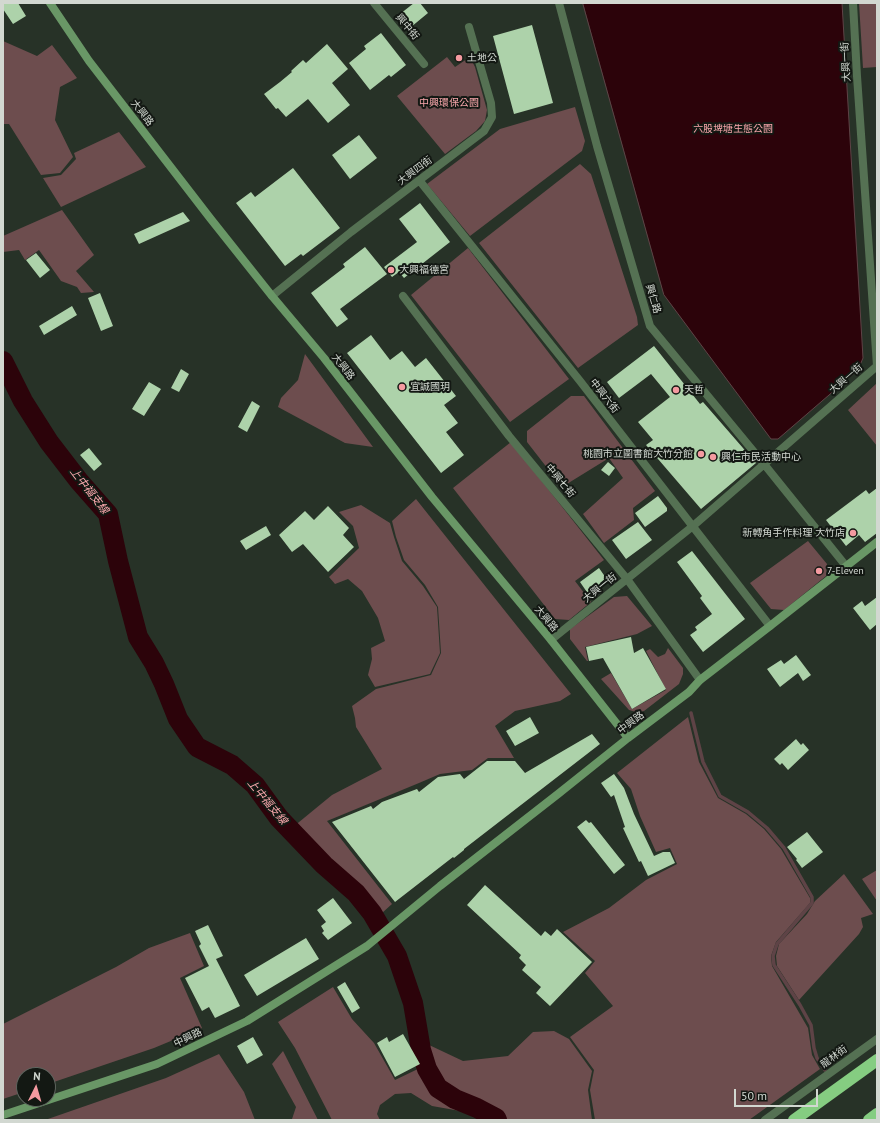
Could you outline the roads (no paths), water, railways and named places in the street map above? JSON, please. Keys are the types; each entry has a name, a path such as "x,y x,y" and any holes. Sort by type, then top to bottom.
{"highway":[{"path":"794,1120 877,1060"},
{"path":"869,1120 877,1114"}],"street":[{"name":"大興路","path":"50,3 89,61 272,296 324,358 432,497 551,640 628,738"},
{"name":"興中街","path":"374,3 424,64"},
{"name":"興仁路","path":"559,3 597,146 650,326 846,566"},
{"name":"大興一街","path":"551,640 693,526 877,366 859,114 853,3"},
{"name":"大興四街","path":"272,296 352,232 484,131 492,117 491,103 469,27"},
{"name":"中興六街","path":"419,180 580,381 770,626"},
{"name":"中興七街","path":"403,296 509,436 627,579 700,680"},
{"name":"中興路","path":"3,1115 157,1064 247,1021 367,946 440,886 628,738 689,692 700,680 877,542"},
{"name":"龍林街","path":"765,1120 877,1039"}],"waterway":[{"name":"上中福支線","path":"3,361 23,401 49,442 79,481 108,514 118,561 138,637 154,663 178,719 197,747 232,765 255,785 279,818 324,865 356,893 372,913 397,956 413,1003 421,1050 427,1069 438,1088 455,1099 477,1108 496,1118 497,1120"},
{"path":"691,713 703,762 720,796 748,812 767,828 784,848 812,897 812,903 777,944 773,956 774,965 811,1025 817,1058 825,1070"}],"place":[{"name":"土地公","path":"459,58"},
{"name":"大興福德宮","path":"391,270"},
{"name":"宜誠國玥","path":"402,387"},
{"name":"天哲","path":"676,390"},
{"name":"桃園市立圖書館大竹分館","path":"701,454"},
{"name":"興仁市民活動中心","path":"713,457"},
{"name":"新轉角手作料理 大竹店","path":"853,533"},
{"name":"7-Eleven","path":"819,571"}],"park label":[{"name":"中興環保公園","path":"449,103"},
{"name":"六股埤塘生態公園","path":"733,129"}]}
